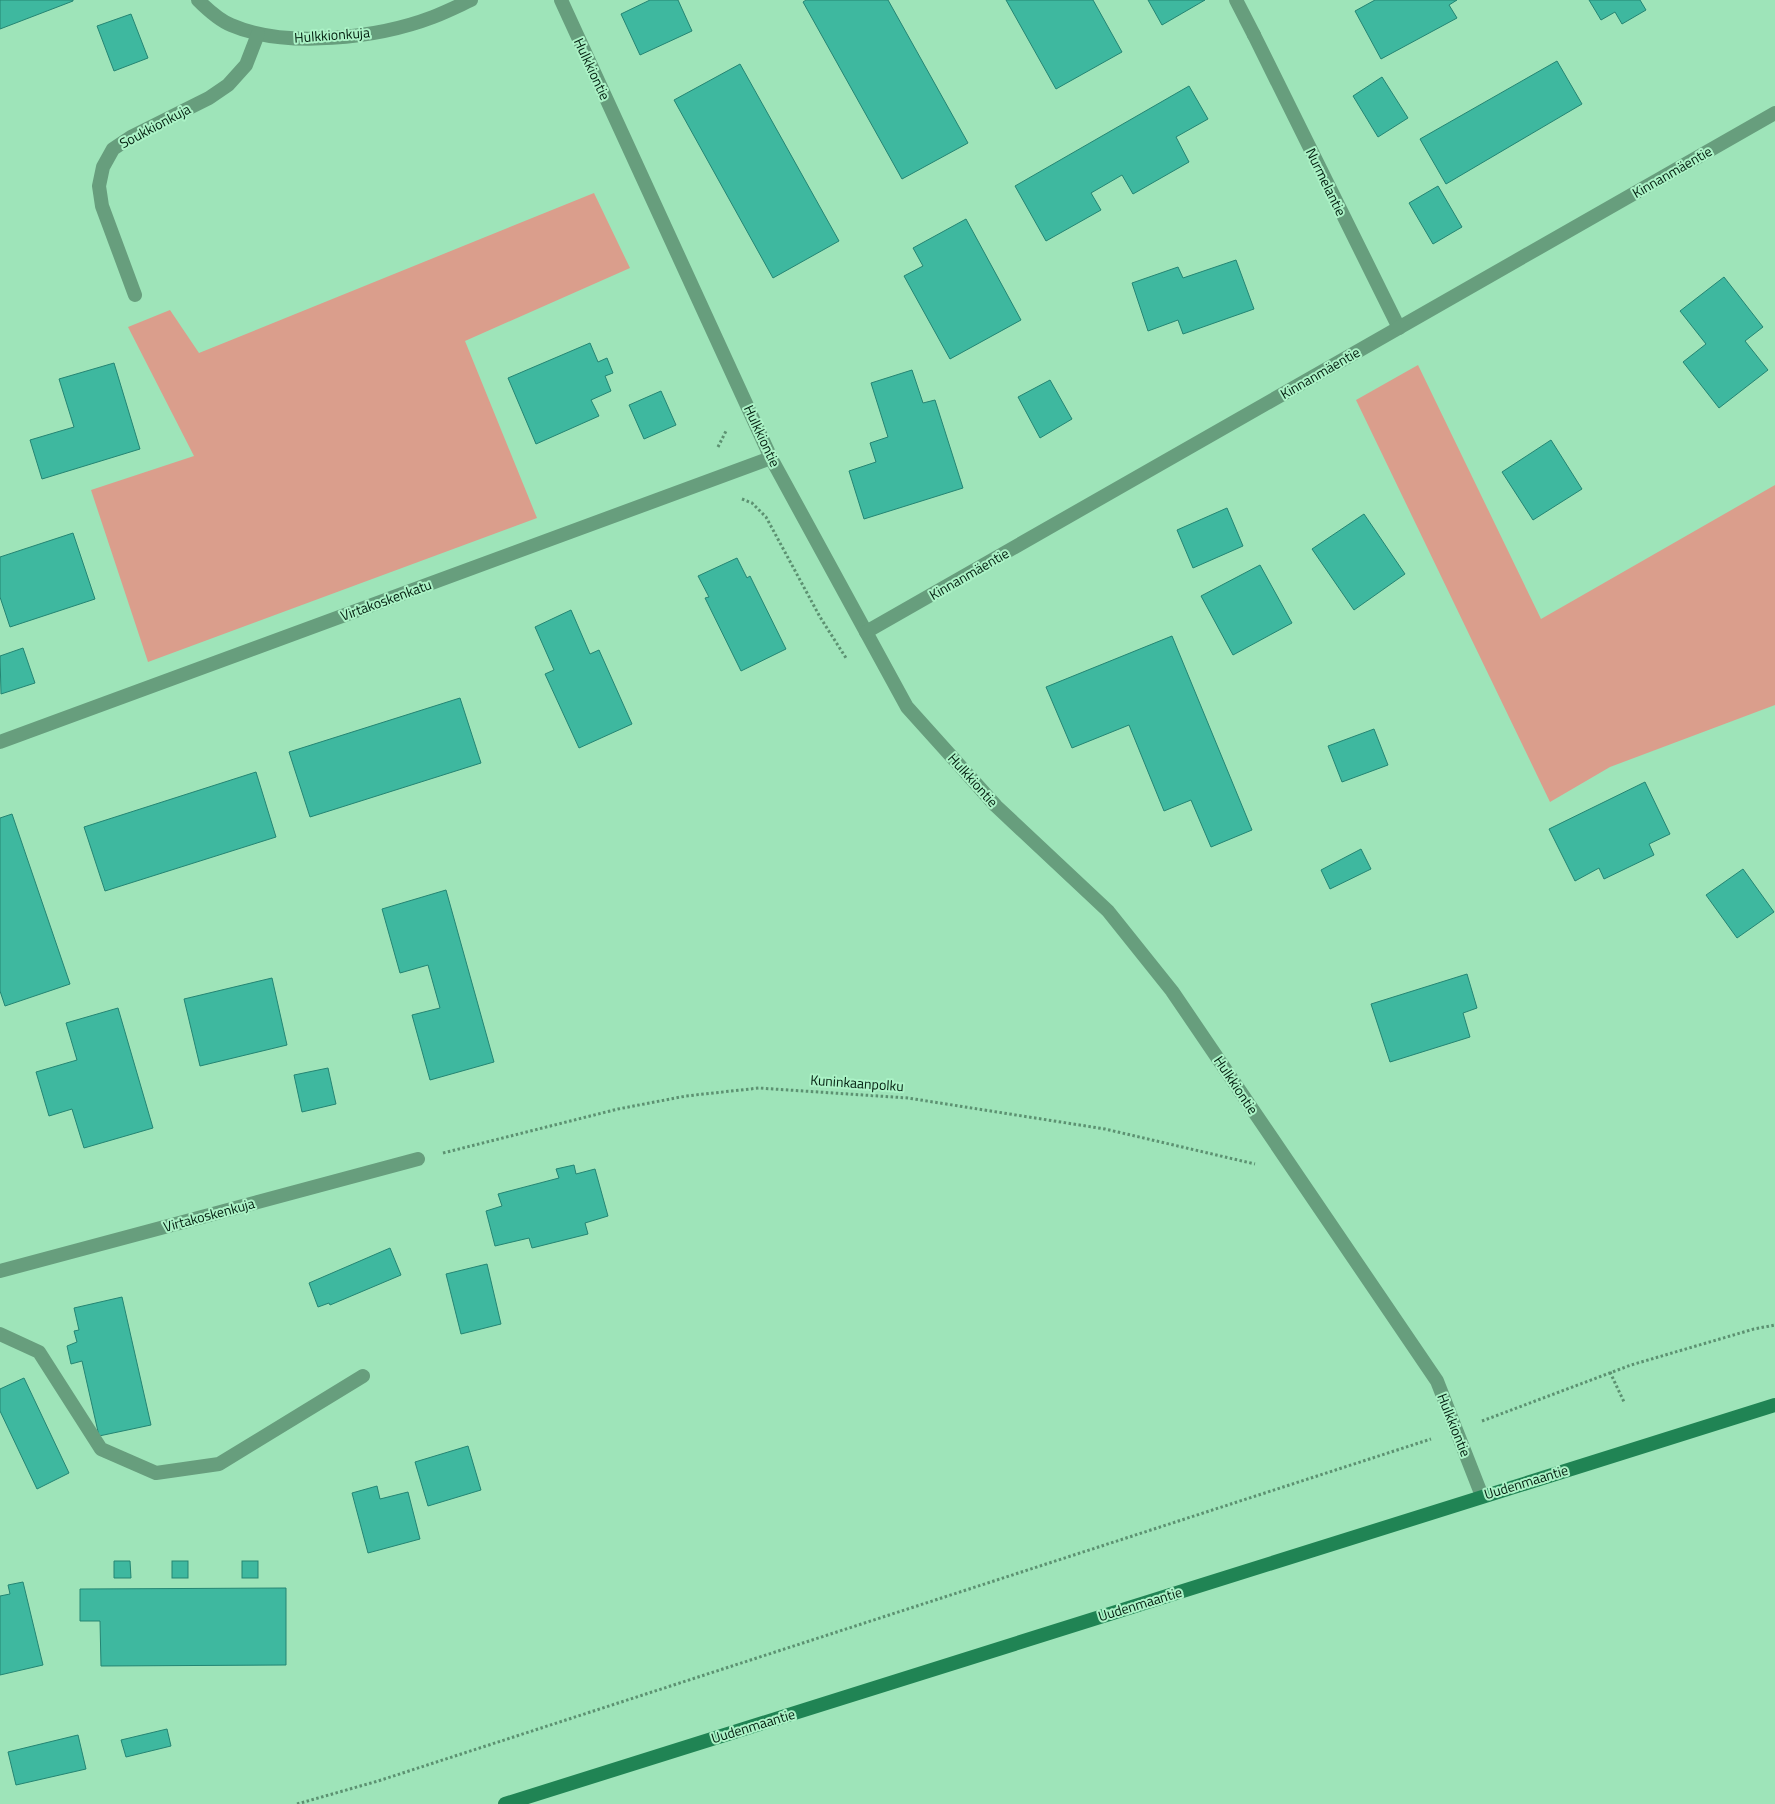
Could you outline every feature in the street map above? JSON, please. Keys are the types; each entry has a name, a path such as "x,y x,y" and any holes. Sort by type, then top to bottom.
{"main road":[{"name":"Uudenmaantie","path":"505,1804 1775,1405"}],"street":[{"name":"Hulkkionkuja","path":"198,0 230,25 258,34 289,38 324,38 363,34 432,18 471,0"},
{"name":"Hulkkiontie","path":"561,0 771,458 907,707 996,806 1114,918 1172,991 1436,1381 1482,1496"},
{"name":"Nurmelantie","path":"1236,0 1398,328"},
{"name":"Soukkionkuja","path":"135,295 102,206 99,186 102,167 112,149 130,137 209,98 228,85 246,65 258,34"},
{"name":"Kinnanmäentie","path":"866,632 1775,113"},
{"name":"Virtakoskenkatu","path":"0,742 771,458"},
{"name":"Virtakoskenkuja","path":"0,1271 418,1160"},
{"path":"0,1334 39,1352 101,1449 156,1473 219,1464 363,1376"}],"path":[{"path":"733,495 752,503 766,516 820,618 847,659"},
{"name":"Kuninkaanpolku","path":"418,1160 618,1109 686,1096 759,1088 908,1098 1105,1129 1295,1173"},
{"path":"297,1804 388,1778 1457,1430 1631,1365 1754,1329 1775,1325"},
{"path":"1610,1372 1624,1402"}],"shaded area":[{"path":"594,193 630,268 465,341 537,518 148,662 91,490 194,456 128,327 170,310 199,353"},
{"path":"1418,365 1541,619 1775,485 1775,705 1610,767 1550,802 1356,400"}],"building":[{"path":"0,0 73,0 73,1 0,29"},
{"path":"650,0 678,0 692,31 640,55 621,14"},
{"path":"806,0 888,0 968,143 902,179 803,2"},
{"path":"1006,0 1093,0 1122,52 1056,89"},
{"path":"1148,0 1205,0 1162,25"},
{"path":"1375,0 1457,0 1449,5 1457,18 1381,59 1355,11"},
{"path":"1589,0 1640,0 1646,10 1622,24 1615,12 1601,20"},
{"path":"131,14 148,58 114,71 97,26"},
{"path":"1557,61 1582,104 1446,184 1420,139"},
{"path":"740,64 839,241 773,278 674,100"},
{"path":"1382,77 1408,118 1378,137 1353,96"},
{"path":"1189,86 1208,119 1176,137 1189,162 1133,194 1122,175 1091,193 1101,210 1046,241 1015,186"},
{"path":"1438,186 1462,227 1433,244 1409,203"},
{"path":"966,219 1021,320 950,359 904,276 923,266 913,248"},
{"path":"1236,260 1254,309 1183,334 1178,320 1148,331 1132,283 1178,267 1183,278"},
{"path":"1724,277 1763,327 1745,341 1768,370 1719,408 1683,362 1706,344 1680,311"},
{"path":"590,343 598,362 607,358 613,373 605,376 611,391 591,400 599,416 536,444 508,378"},
{"path":"114,363 140,449 42,479 30,440 74,427 59,379"},
{"path":"912,370 923,403 935,400 963,488 864,519 849,471 876,462 870,443 888,437 871,383"},
{"path":"1050,380 1072,419 1040,438 1018,397"},
{"path":"661,391 676,425 644,439 629,405"},
{"path":"1551,440 1582,489 1533,520 1502,472"},
{"path":"1227,508 1243,546 1193,568 1177,530"},
{"path":"1364,514 1405,574 1354,610 1312,549"},
{"path":"73,533 95,599 10,627 0,597 0,557"},
{"path":"737,558 747,578 750,576 786,649 741,671 705,598 709,597 698,576"},
{"path":"1260,565 1292,623 1233,655 1201,596"},
{"path":"571,610 590,654 599,650 632,724 579,748 545,674 554,670 535,627"},
{"path":"1172,636 1252,830 1211,847 1191,800 1164,811 1129,725 1072,748 1046,687"},
{"path":"23,648 35,683 1,694 0,656"},
{"path":"460,698 481,763 310,817 289,752"},
{"path":"1374,729 1388,765 1342,782 1328,746"},
{"path":"256,772 276,837 105,891 84,827"},
{"path":"1645,782 1670,834 1649,844 1654,855 1604,879 1599,868 1575,881 1549,829"},
{"path":"12,814 70,984 5,1006 0,991 0,818"},
{"path":"1361,849 1371,869 1330,889 1321,870"},
{"path":"1743,869 1774,912 1737,938 1706,895"},
{"path":"446,890 494,1062 430,1080 412,1015 440,1008 428,965 400,973 382,909"},
{"path":"1467,974 1477,1008 1463,1013 1470,1037 1390,1062 1371,1004"},
{"path":"272,978 287,1045 200,1066 184,999"},
{"path":"118,1008 153,1128 84,1148 72,1109 49,1116 36,1072 77,1060 66,1023"},
{"path":"328,1068 336,1104 302,1112 294,1075"},
{"path":"574,1165 576,1174 595,1169 608,1216 585,1223 588,1234 532,1248 529,1238 495,1246 486,1211 502,1206 498,1194 559,1178 556,1169"},
{"path":"390,1248 401,1275 330,1305 329,1303 318,1307 309,1283"},
{"path":"487,1264 501,1324 461,1334 446,1274"},
{"path":"122,1297 151,1425 99,1436 82,1361 71,1364 67,1346 77,1342 74,1331 79,1330 74,1308"},
{"path":"24,1378 69,1473 37,1489 0,1411 0,1389"},
{"path":"468,1446 481,1490 428,1506 415,1462"},
{"path":"377,1486 380,1499 408,1492 420,1539 368,1553 352,1493"},
{"path":"114,1561 130,1561 131,1578 114,1578"},
{"path":"172,1561 188,1561 188,1578 172,1578"},
{"path":"242,1561 258,1561 258,1578 242,1578"},
{"path":"23,1582 43,1665 0,1675 0,1596 10,1594 8,1585"},
{"path":"286,1588 286,1665 101,1666 100,1621 80,1621 80,1589"},
{"path":"167,1729 171,1746 126,1757 121,1740"},
{"path":"78,1735 86,1769 16,1785 8,1752"}]}
